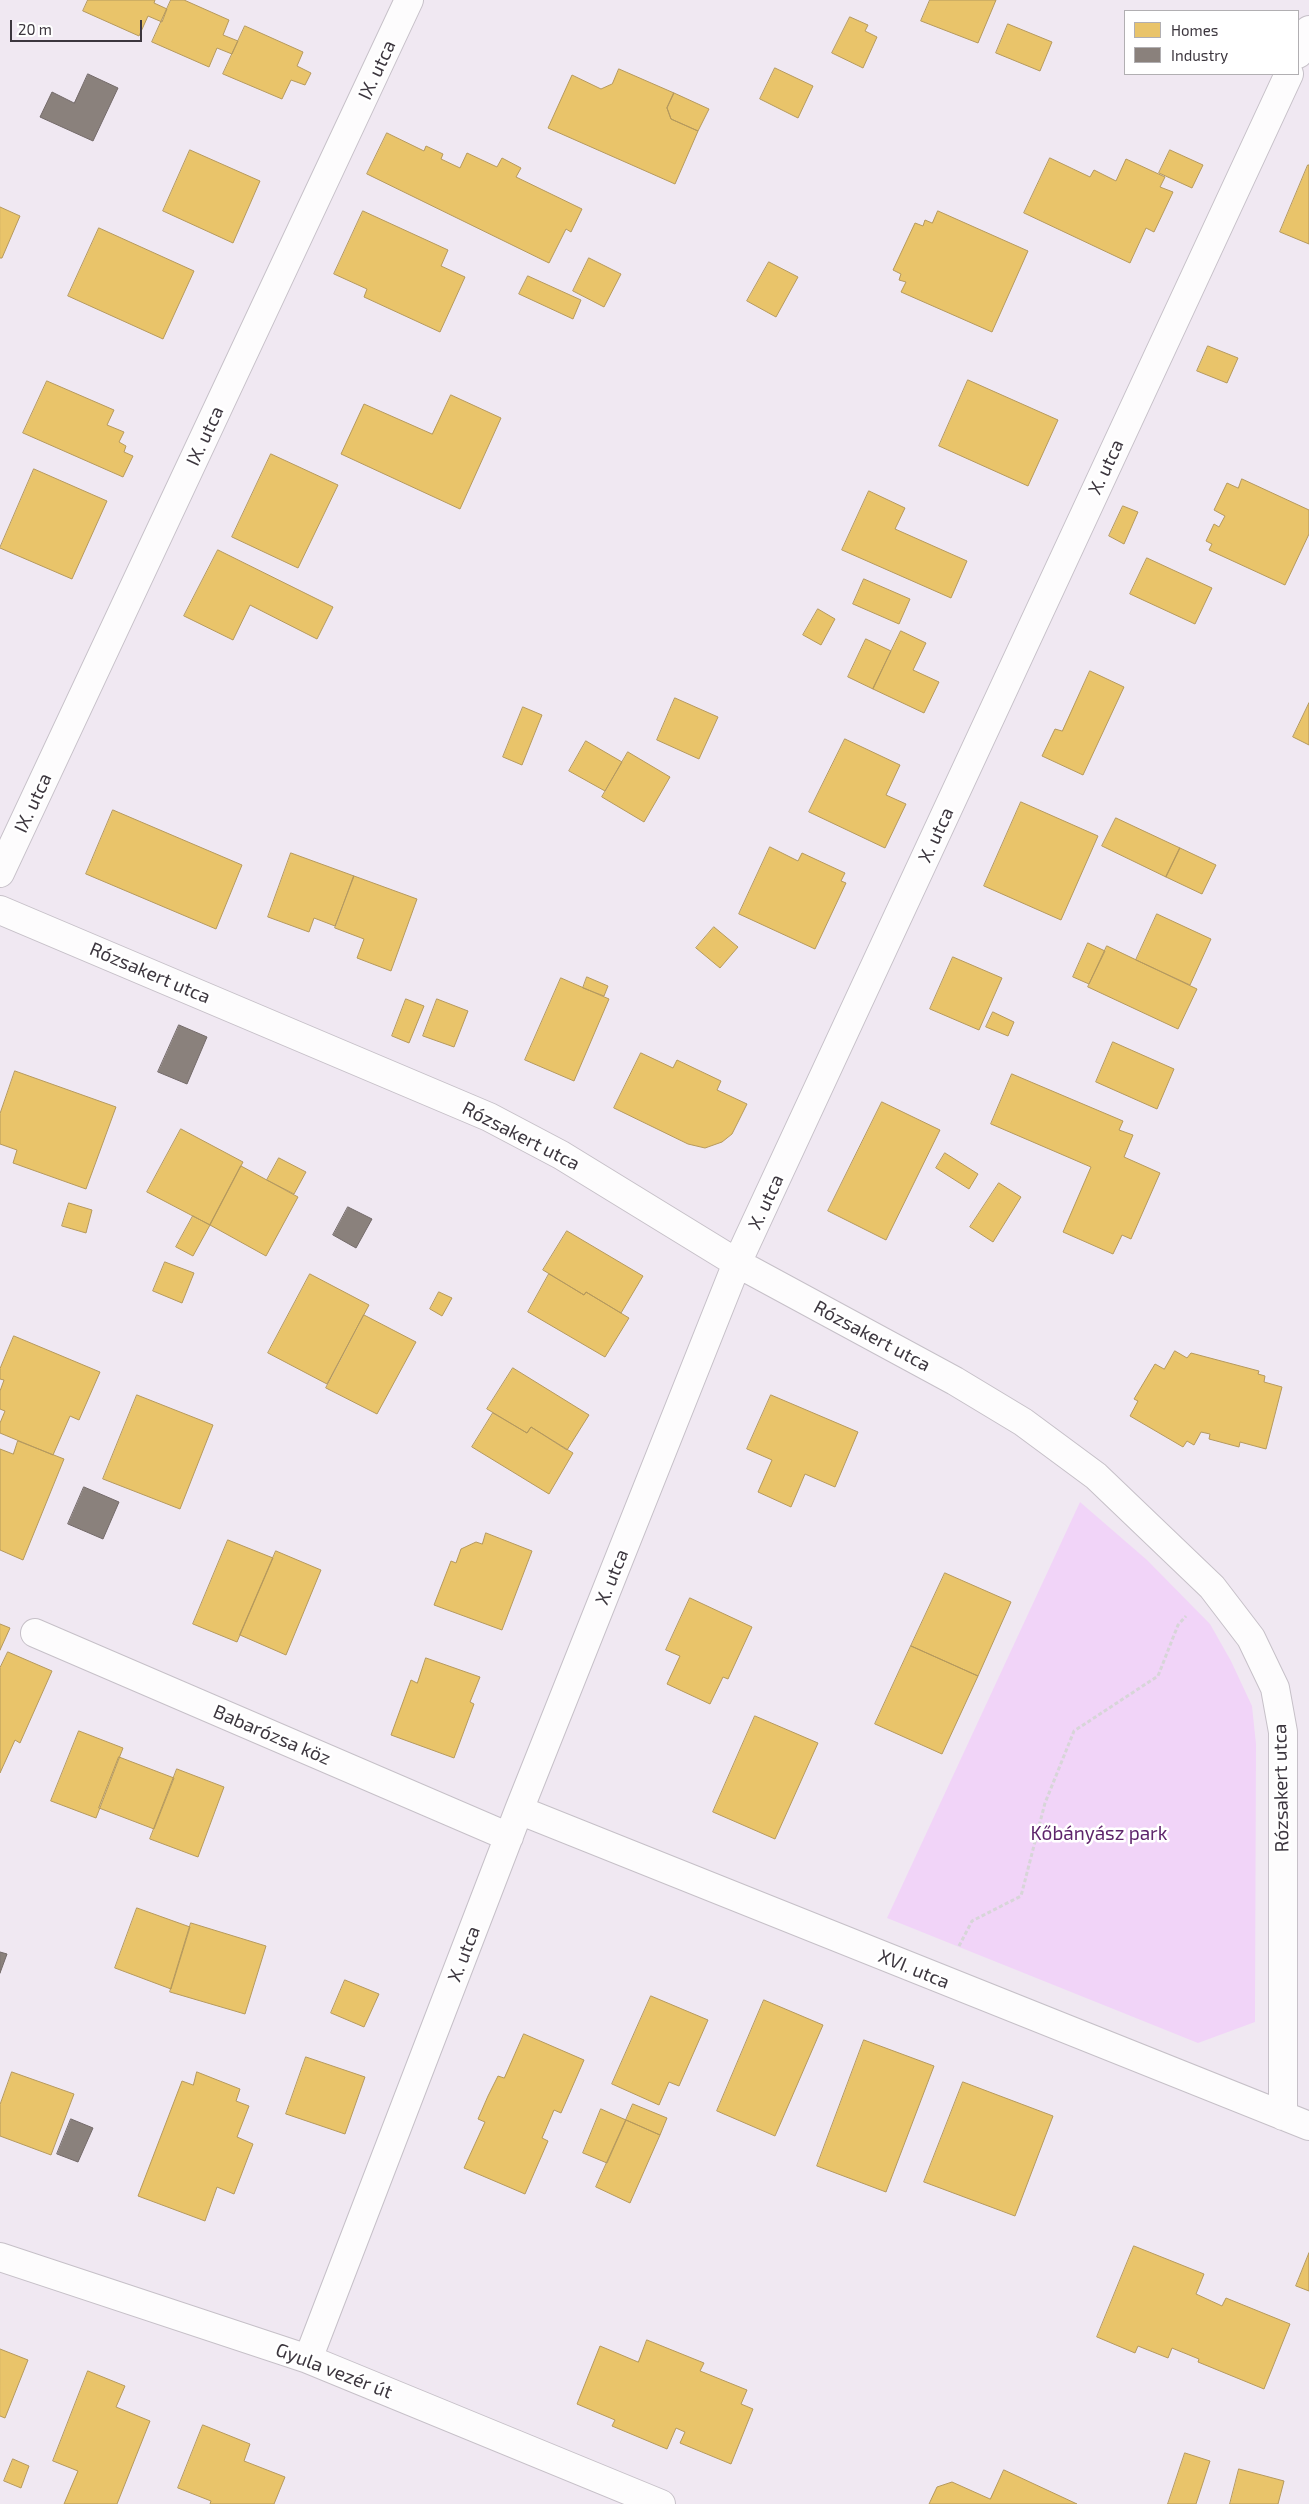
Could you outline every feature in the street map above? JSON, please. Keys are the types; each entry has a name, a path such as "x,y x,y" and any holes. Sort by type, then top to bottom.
{"street":[{"name":"IX. utca","path":"0,873 409,0"},
{"path":"1299,52 1309,30"},
{"name":"X. utca","path":"308,2359 519,1810 737,1264 1289,75"},
{"name":"Rózsakert utca","path":"0,910 489,1117 561,1155 737,1264 955,1381 1022,1422 1096,1476 1212,1586 1251,1638 1275,1688 1283,1732 1283,2116"},
{"name":"Babarózsa köz","path":"35,1633 509,1837"},
{"name":"XVI. utca","path":"519,1810 1309,2126"},
{"name":"Gyula vezér út","path":"0,2257 308,2359 661,2504"}],"path":[{"path":"945,1981 972,1921 1021,1896 1045,1804 1074,1731 1158,1676 1178,1625 1212,1586"}],"green space":[{"name":"Kőbányász park","path":"1080,1502 1147,1560 1210,1624 1231,1661 1252,1706 1256,1744 1255,2022 1198,2043 887,1918"}],"building: Homes":[{"path":"88,0 155,0 154,3 167,9 162,22 148,16 139,36 83,11"},
{"path":"171,0 184,0 229,20 223,35 238,41 232,54 217,48 209,67 152,42"},
{"path":"930,0 996,0 978,43 921,21"},
{"path":"850,17 868,25 865,31 877,37 863,68 832,53"},
{"path":"1008,24 1052,42 1040,71 996,53"},
{"path":"245,26 303,52 297,66 311,73 305,85 291,80 282,99 223,74"},
{"path":"775,68 813,86 798,118 760,99"},
{"path":"619,69 674,93 667,108 671,119 698,131 675,184 548,128 572,75 601,89 612,84"},
{"path":"674,93 709,109 698,131 671,119 667,108"},
{"path":"387,133 424,151 426,146 443,154 441,159 460,168 467,153 497,167 502,158 521,168 516,177 582,209 571,232 566,229 549,263 367,174"},
{"path":"190,150 260,181 233,243 163,211"},
{"path":"1170,150 1203,165 1192,188 1159,173"},
{"path":"1050,158 1090,177 1094,170 1116,181 1126,159 1165,177 1160,187 1173,192 1154,232 1146,228 1130,263 1024,213"},
{"path":"1309,165 1309,244 1280,232"},
{"path":"0,207 20,216 2,258 0,258"},
{"path":"363,211 448,250 441,266 465,277 440,332 364,297 367,289 334,274"},
{"path":"938,211 1028,251 992,332 901,292 906,282 899,280 901,274 893,270 915,223 923,226 925,220 932,223"},
{"path":"99,228 194,271 163,339 68,296"},
{"path":"589,258 621,274 604,307 573,291"},
{"path":"769,262 798,277 776,317 747,301"},
{"path":"528,276 581,300 573,319 519,294"},
{"path":"1208,346 1238,358 1227,383 1197,371"},
{"path":"968,380 1058,420 1028,486 939,446"},
{"path":"47,381 114,410 107,425 124,432 119,442 126,446 124,452 133,456 123,477 23,433"},
{"path":"451,395 501,418 460,509 341,454 364,404 432,434"},
{"path":"271,454 338,485 298,568 232,537"},
{"path":"34,469 107,501 72,579 0,548"},
{"path":"1242,479 1309,510 1309,534 1285,585 1209,550 1212,544 1206,541 1214,524 1219,527 1225,516 1214,510 1227,483 1238,488"},
{"path":"869,491 905,508 895,529 967,561 951,598 842,550"},
{"path":"1123,506 1138,512 1124,544 1109,536"},
{"path":"218,550 333,607 317,639 250,605 233,640 184,616"},
{"path":"1147,558 1212,588 1195,624 1130,594"},
{"path":"864,579 910,599 899,624 853,604"},
{"path":"818,609 835,619 821,645 803,635"},
{"path":"901,631 926,643 913,670 939,682 924,713 873,689"},
{"path":"866,639 891,651 873,689 848,677"},
{"path":"1090,671 1124,687 1083,775 1042,756 1055,729 1062,731"},
{"path":"675,698 718,717 699,759 657,740"},
{"path":"1309,703 1309,745 1293,737"},
{"path":"523,707 542,715 522,765 503,757"},
{"path":"845,739 900,765 886,795 906,804 885,848 809,812"},
{"path":"586,741 622,762 605,791 569,771"},
{"path":"628,752 670,777 644,822 602,797"},
{"path":"1021,802 1098,836 1061,920 984,886"},
{"path":"113,810 242,865 216,929 86,874"},
{"path":"1116,818 1180,848 1166,877 1102,846"},
{"path":"770,847 798,861 802,853 845,873 841,881 846,883 815,949 739,914"},
{"path":"1180,848 1216,865 1202,894 1166,877"},
{"path":"291,853 354,876 335,926 314,918 309,932 268,917"},
{"path":"354,876 417,899 391,971 357,958 364,939 335,928"},
{"path":"1157,914 1211,939 1190,985 1136,960"},
{"path":"714,927 738,947 720,968 696,948"},
{"path":"1088,943 1105,951 1089,984 1073,977"},
{"path":"1107,946 1197,989 1178,1029 1088,987"},
{"path":"953,957 1002,978 979,1030 930,1009"},
{"path":"587,977 608,986 604,996 583,988"},
{"path":"561,978 609,999 574,1081 525,1060"},
{"path":"406,999 424,1006 409,1043 392,1036"},
{"path":"437,999 468,1011 454,1047 423,1036"},
{"path":"993,1012 1014,1022 1008,1036 986,1027"},
{"path":"1113,1042 1174,1069 1157,1109 1096,1082"},
{"path":"641,1053 673,1068 677,1060 721,1081 717,1090 747,1104 732,1134 722,1142 705,1148 688,1144 614,1108"},
{"path":"15,1071 116,1107 86,1189 13,1163 17,1150 0,1144 0,1114"},
{"path":"1012,1074 1123,1121 1119,1130 1133,1135 1124,1157 1160,1173 1131,1239 1122,1235 1113,1254 1063,1232 1091,1167 991,1124"},
{"path":"882,1102 940,1130 886,1240 828,1211"},
{"path":"181,1129 243,1162 210,1225 147,1192"},
{"path":"945,1153 978,1174 969,1189 936,1168"},
{"path":"279,1158 306,1172 294,1194 267,1180"},
{"path":"241,1166 298,1197 266,1256 210,1225"},
{"path":"999,1183 1021,1197 993,1242 970,1227"},
{"path":"69,1203 92,1210 86,1233 62,1226"},
{"path":"193,1216 210,1225 193,1256 176,1247"},
{"path":"567,1231 643,1276 621,1313 586,1292 584,1295 543,1270"},
{"path":"165,1262 194,1273 182,1303 153,1291"},
{"path":"310,1274 369,1305 327,1384 268,1353"},
{"path":"549,1274 584,1295 586,1292 629,1318 605,1357 528,1312"},
{"path":"439,1292 452,1298 442,1316 430,1309"},
{"path":"364,1315 416,1342 377,1414 326,1388"},
{"path":"14,1336 100,1372 79,1420 70,1416 53,1455 0,1433 0,1423 5,1411 0,1409 0,1391 4,1380 0,1379 0,1369"},
{"path":"1175,1351 1187,1358 1191,1353 1259,1371 1258,1374 1265,1376 1264,1382 1282,1387 1266,1449 1240,1442 1239,1447 1209,1439 1210,1434 1201,1432 1194,1445 1187,1441 1183,1447 1130,1416 1138,1401 1134,1399 1155,1364 1164,1369"},
{"path":"513,1368 589,1415 567,1450 531,1427 527,1433 487,1409"},
{"path":"137,1395 213,1425 180,1509 103,1479"},
{"path":"771,1395 858,1432 835,1487 805,1474 791,1507 758,1492 772,1460 747,1449"},
{"path":"493,1413 527,1433 531,1427 573,1453 549,1494 472,1447"},
{"path":"18,1441 64,1459 23,1560 0,1550 0,1449 13,1454"},
{"path":"486,1533 532,1551 502,1630 434,1605 451,1561 456,1563 461,1549 476,1542 482,1544"},
{"path":"228,1540 273,1558 237,1642 193,1624"},
{"path":"276,1551 321,1570 286,1655 240,1635"},
{"path":"945,1573 1011,1602 978,1676 911,1646"},
{"path":"690,1598 752,1627 728,1679 723,1677 710,1704 667,1684 680,1656 666,1650"},
{"path":"0,1624 10,1628 0,1650"},
{"path":"911,1646 978,1676 942,1754 875,1724"},
{"path":"8,1652 52,1671 20,1743 15,1740 0,1773 0,1668"},
{"path":"426,1658 480,1677 470,1702 474,1704 454,1758 391,1735 411,1680 417,1683"},
{"path":"755,1716 818,1743 775,1839 713,1812"},
{"path":"79,1731 123,1748 96,1818 51,1801"},
{"path":"119,1757 174,1778 154,1829 99,1808"},
{"path":"177,1769 224,1787 198,1857 150,1839"},
{"path":"137,1908 190,1927 171,1989 115,1968"},
{"path":"191,1923 266,1946 245,2014 170,1992"},
{"path":"345,1980 379,1994 364,2027 331,2013"},
{"path":"651,1996 708,2020 679,2086 669,2082 659,2105 612,2084"},
{"path":"764,2000 823,2025 775,2136 717,2111"},
{"path":"524,2034 584,2060 561,2113 554,2110 542,2138 548,2141 525,2194 464,2168 485,2122 478,2119 488,2096 498,2076 504,2078"},
{"path":"864,2040 934,2066 886,2192 817,2166"},
{"path":"306,2057 365,2077 345,2134 286,2114"},
{"path":"12,2072 74,2094 51,2155 0,2136 0,2105"},
{"path":"197,2072 240,2089 236,2101 249,2106 237,2137 253,2144 234,2194 217,2187 205,2221 138,2196 182,2081 193,2085"},
{"path":"963,2082 1053,2116 1015,2216 924,2182"},
{"path":"633,2104 667,2118 660,2135 626,2120"},
{"path":"601,2109 626,2120 607,2163 583,2153"},
{"path":"626,2120 660,2135 630,2203 596,2187"},
{"path":"1134,2246 1204,2274 1196,2294 1222,2306 1226,2298 1290,2324 1264,2389 1198,2362 1199,2359 1172,2348 1168,2358 1138,2346 1135,2353 1097,2337"},
{"path":"1309,2253 1309,2291 1296,2286"},
{"path":"647,2340 704,2363 700,2371 747,2390 741,2404 753,2409 731,2464 680,2443 685,2432 676,2428 667,2449 612,2426 615,2420 577,2404 600,2346 638,2362"},
{"path":"0,2349 28,2360 5,2418 0,2416"},
{"path":"88,2371 125,2386 116,2407 150,2421 117,2504 64,2504 78,2471 53,2461"},
{"path":"203,2425 250,2444 244,2461 285,2477 274,2504 210,2504 211,2501 178,2488"},
{"path":"1185,2453 1210,2461 1196,2504 1168,2504"},
{"path":"13,2459 29,2466 21,2488 4,2481"},
{"path":"1239,2469 1284,2481 1278,2504 1230,2504"},
{"path":"1004,2470 1077,2504 929,2504 937,2487 952,2482 990,2499"}],"building: Industry":[{"path":"88,74 118,88 93,141 40,117 52,92 74,103"},
{"path":"179,1025 207,1037 187,1084 158,1072"},
{"path":"348,1207 372,1219 356,1248 333,1235"},
{"path":"84,1487 119,1502 103,1539 68,1524"},
{"path":"0,1952 7,1954 0,1973"},
{"path":"71,2119 93,2128 78,2162 57,2154"}]}
